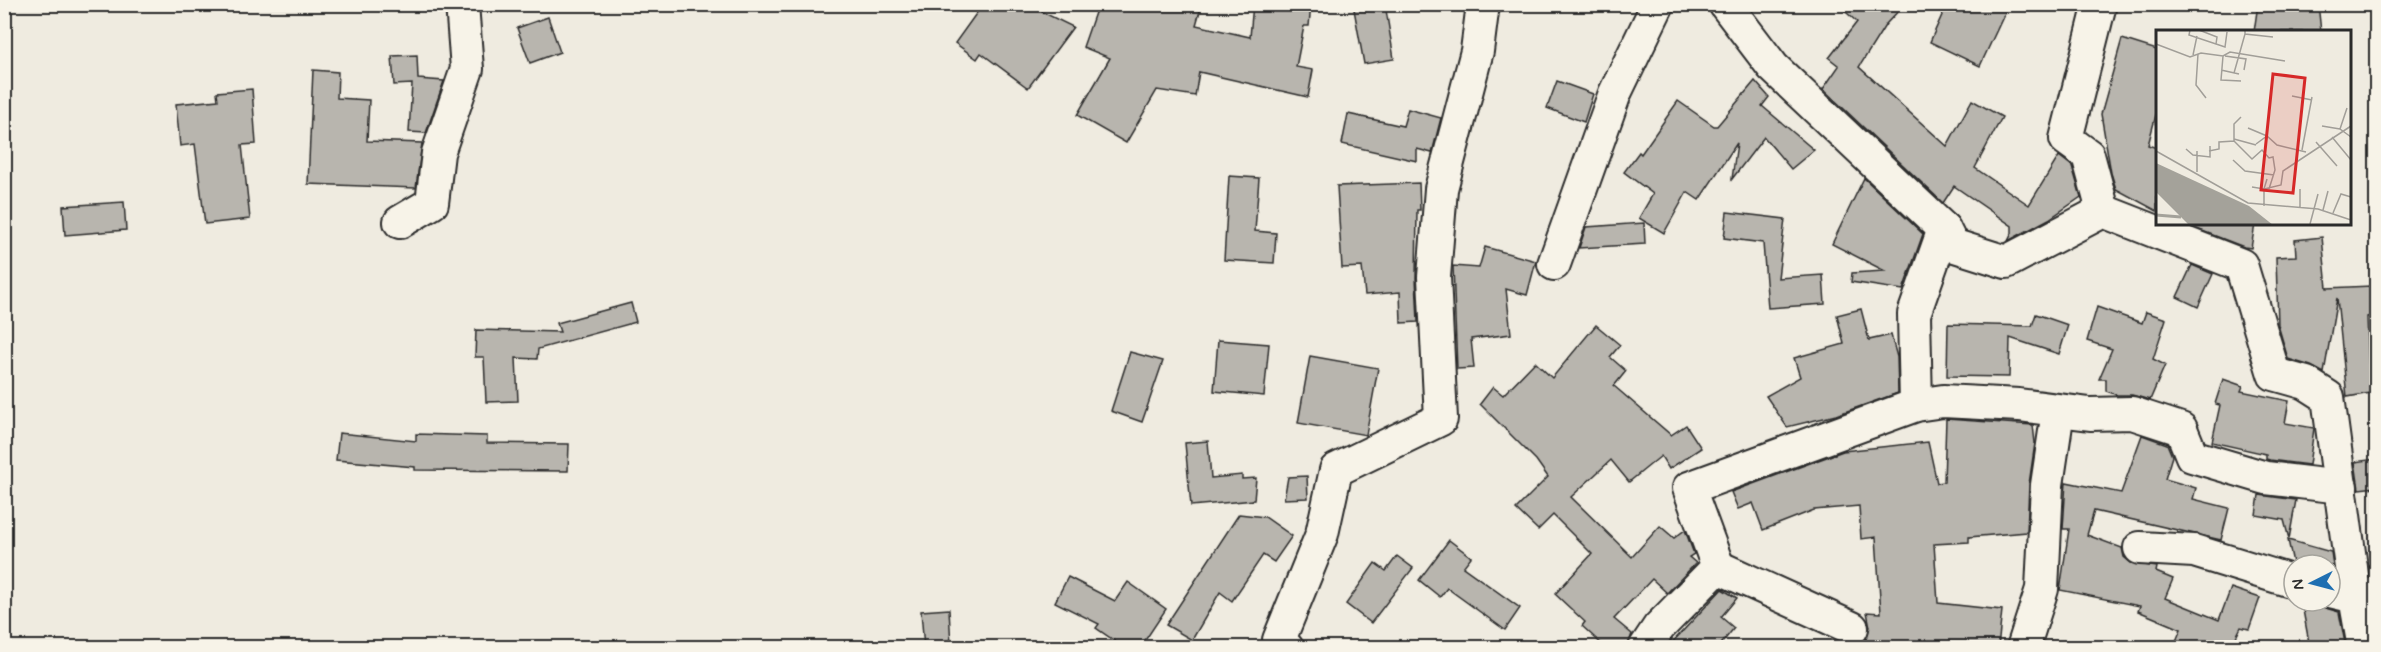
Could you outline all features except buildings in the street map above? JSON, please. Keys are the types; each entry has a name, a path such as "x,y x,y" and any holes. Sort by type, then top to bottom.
{"street":[{"path":"400,222 432,203 438,153 467,69 462,4"},
{"path":"1281,645 1322,534 1336,470 1441,419 1434,277 1441,189 1477,51 1483,4"},
{"path":"1554,264 1615,93 1658,4"},
{"path":"1725,4 1773,67 1944,229 1952,245 2006,262 2103,211 2241,265 2274,374 2306,383 2328,397 2354,594 2364,648"},
{"path":"2100,4 2066,139 2088,155 2103,211"},
{"path":"1916,405 1914,314 1944,229"},
{"path":"1852,628 1719,567 1689,488 1916,405 1943,400 2019,405 2090,414 2132,412 2181,429 2192,456 2266,478 2341,487"},
{"path":"2023,648 2042,589 2047,485 2058,411"},
{"path":"2140,548 2194,551 2282,578"},
{"path":"1645,648 1659,627 1719,567"}]}
